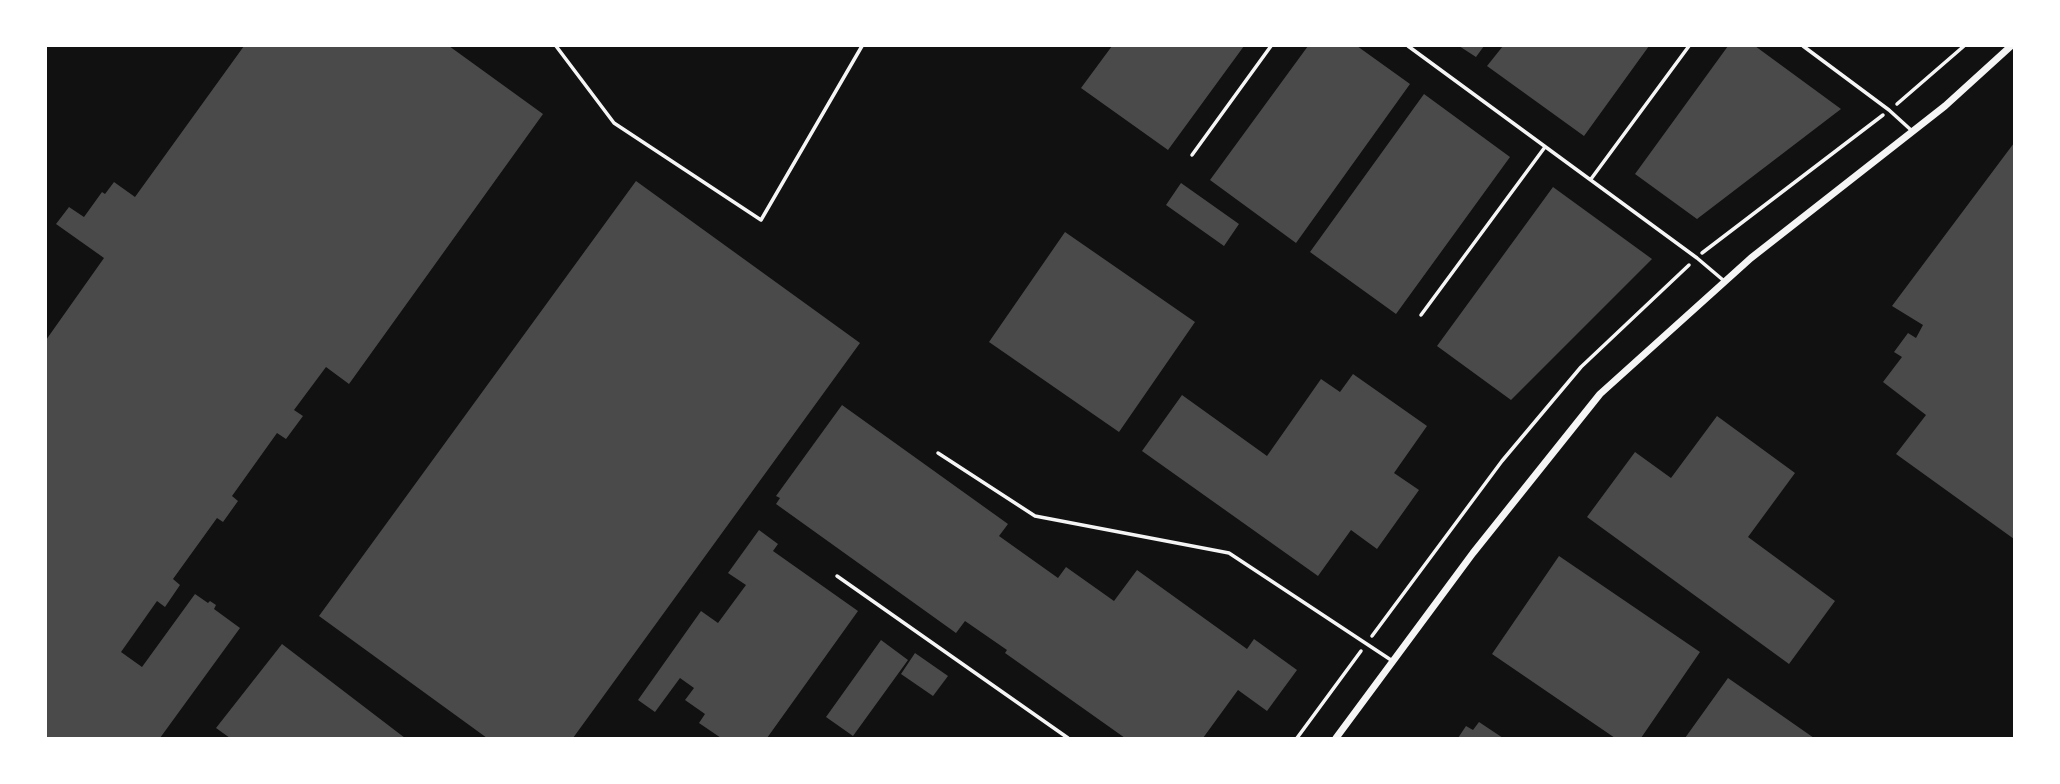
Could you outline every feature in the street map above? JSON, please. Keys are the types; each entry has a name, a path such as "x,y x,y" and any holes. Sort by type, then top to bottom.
{"street":[{"path":"1336,738 1473,553 1600,394 1751,258 1945,106 2011,46"}],"lane":[{"path":"556,46 614,123 761,220 862,46"},
{"path":"1192,155 1271,46"},
{"path":"1408,46 1725,282"},
{"path":"1590,180 1689,46"},
{"path":"1803,46 1889,110 1913,132"},
{"path":"1421,315 1545,147"},
{"path":"938,453 1035,516 1229,553 1393,661"},
{"path":"837,576 1068,738"}],"building":[{"path":"244,46 449,46 543,114 349,384 326,367 294,410 303,416 286,439 277,433 232,496 238,501 223,522 217,518 173,579 180,585 165,607 157,601 121,652 142,667 195,594 216,605 214,609 240,628 160,738 46,738 46,340 104,258 56,224 69,207 84,217 102,192 105,194 114,182 135,197"},
{"path":"1112,46 1244,46 1168,150 1081,88"},
{"path":"1308,46 1357,46 1410,84 1296,243 1210,180"},
{"path":"1459,46 1484,46 1476,57"},
{"path":"1503,46 1649,46 1584,136 1487,66"},
{"path":"1728,46 1755,46 1841,109 1697,219 1635,174"},
{"path":"1424,94 1510,157 1396,314 1310,252"},
{"path":"2014,143 2014,539 1896,454 1926,415 1883,382 1902,357 1894,352 1908,333 1916,338 1923,325 1892,306"},
{"path":"636,181 860,343 573,738 487,738 319,616"},
{"path":"1181,183 1239,224 1224,246 1166,205"},
{"path":"1553,187 1652,259 1511,400 1437,346"},
{"path":"1065,232 1195,322 1119,432 989,342"},
{"path":"1353,374 1427,426 1394,473 1419,490 1377,549 1351,530 1318,576 1142,451 1182,395 1267,456 1321,379 1340,392"},
{"path":"842,405 1008,524 999,536 1058,578 1066,567 1114,601 1137,570 1247,649 1254,639 1297,670 1267,711 1238,690 1203,738 1125,738 1005,653 1007,650 965,621 956,633 776,504 780,498 776,496"},
{"path":"1717,416 1795,473 1748,537 1835,601 1789,664 1587,517 1635,452 1671,478"},
{"path":"759,530 778,544 773,551 858,611 767,738 721,738 699,723 705,714 685,700 694,688 680,678 655,712 638,700 701,611 718,623 746,585 728,573"},
{"path":"1559,556 1700,652 1641,738 1615,738 1492,654"},
{"path":"881,640 908,660 853,736 826,717"},
{"path":"282,644 405,738 230,738 216,728"},
{"path":"915,653 948,676 933,696 901,674"},
{"path":"1728,678 1814,738 1685,738"},
{"path":"1479,722 1503,738 1458,738 1466,726 1473,730"}]}
